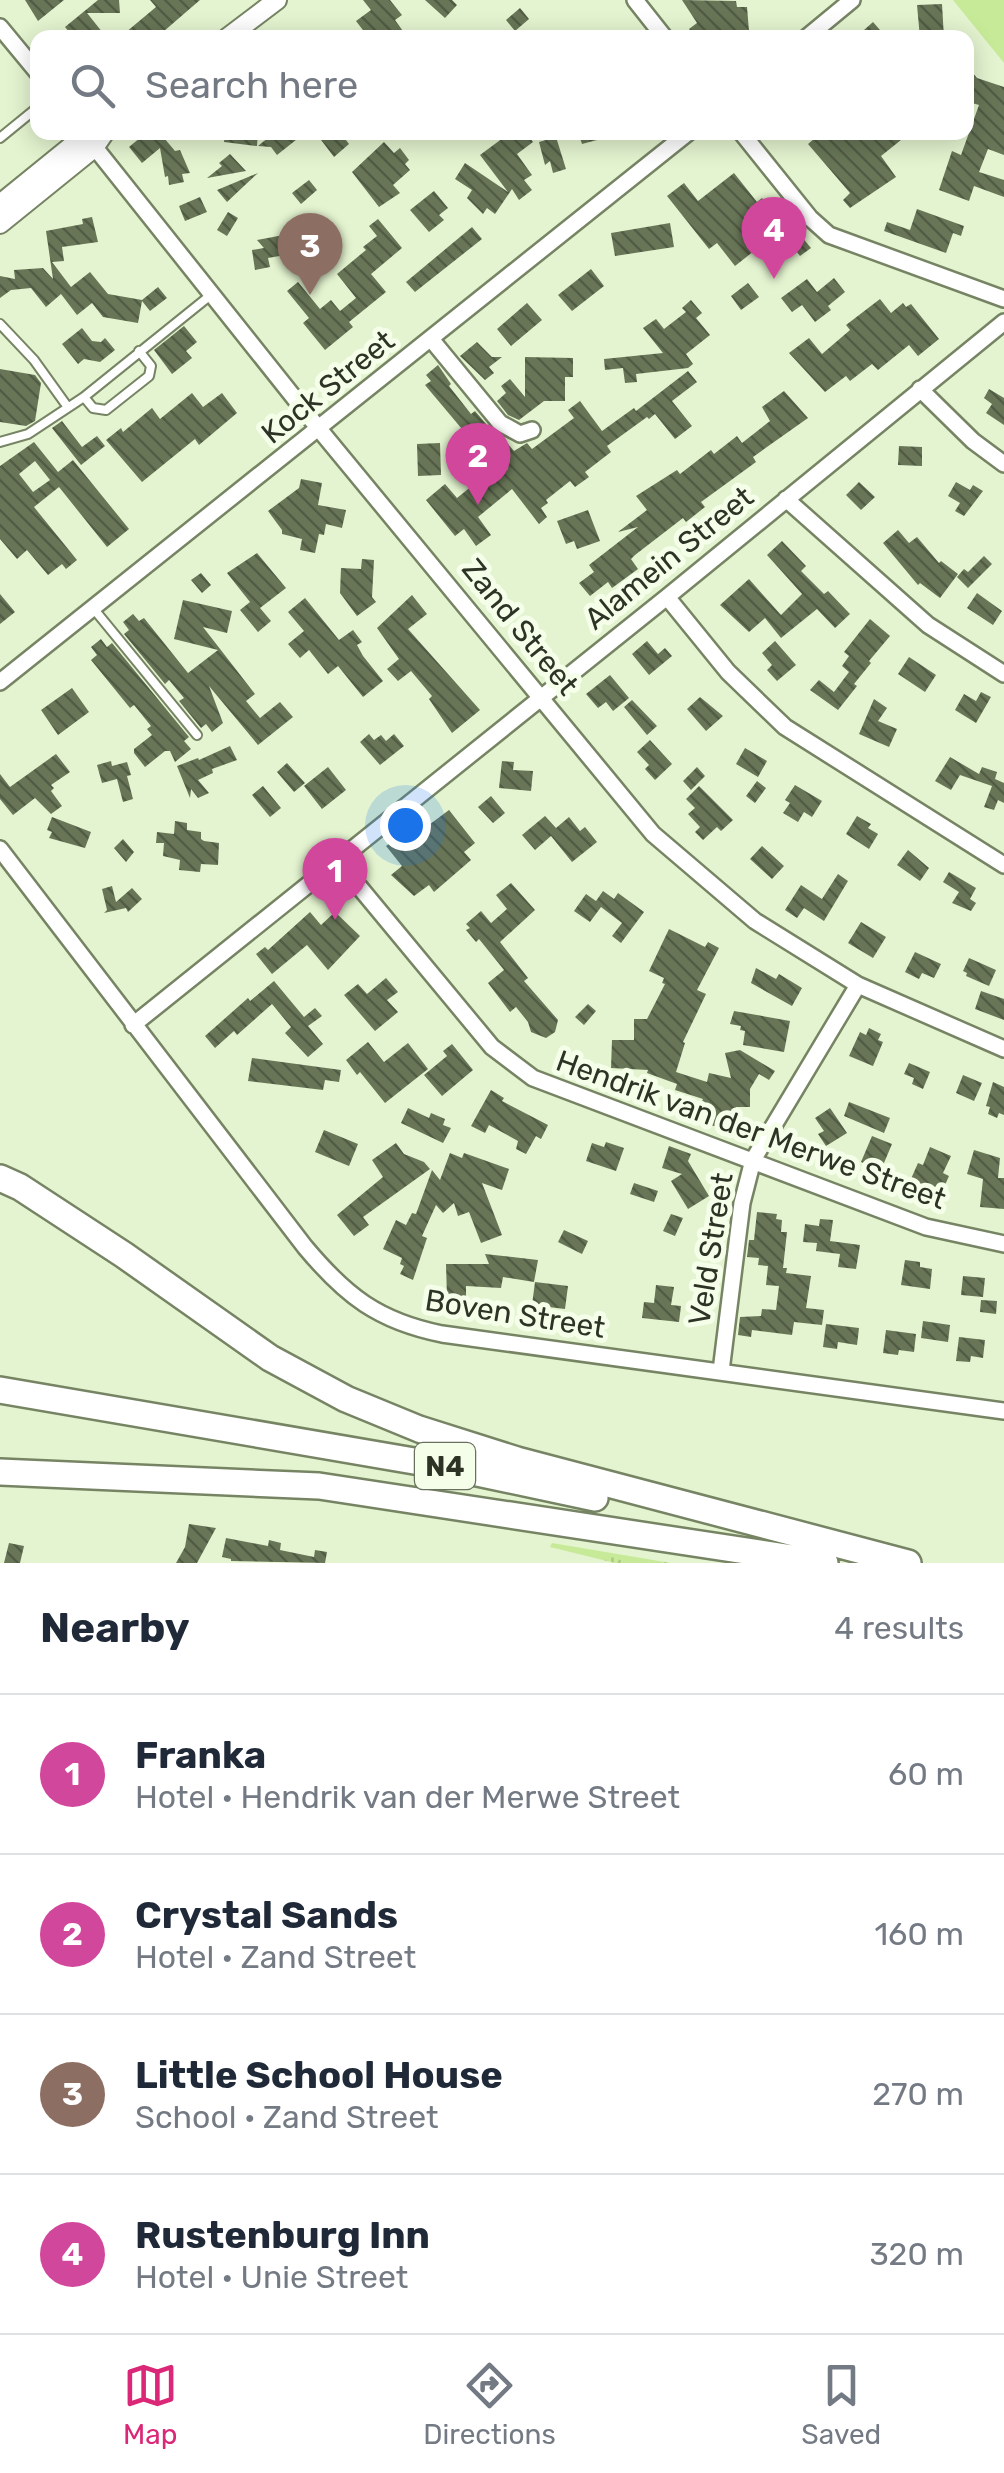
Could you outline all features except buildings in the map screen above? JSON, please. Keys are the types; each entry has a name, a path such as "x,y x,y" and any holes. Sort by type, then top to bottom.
{"highway":[{"path":"0,1178 20,1186 124,1255 270,1358 346,1399 418,1429 517,1460 908,1563"},
{"name":"N4","path":"0,1390 449,1466 886,1563"},
{"path":"0,1472 320,1486 825,1563"}],"street":[{"path":"238,30 277,0"},
{"path":"635,0 656,30"},
{"path":"816,30 852,0"},
{"path":"0,27 30,63"},
{"path":"0,204 87,140"},
{"path":"0,224 88,140"},
{"name":"Zand Street","path":"95,140 320,429 624,800 684,862 755,921 858,985 1004,1049"},
{"name":"Kock Street","path":"0,682 320,429 673,140"},
{"path":"747,140 810,218 830,235 1004,299"},
{"name":"Alamein Street","path":"133,1024 667,598 1004,322"},
{"path":"431,339 500,423 520,434 532,430"},
{"path":"920,389 973,442 1004,464"},
{"path":"786,499 928,624 1004,674"},
{"path":"667,598 728,672 786,727 1004,864"},
{"name":"Boven Street","path":"0,849 326,1272 380,1316 442,1334 1004,1411"},
{"name":"Hendrik van der Merwe Street","path":"337,860 492,1047 533,1078 926,1227 1004,1244"},
{"name":"Veld Street","path":"721,1371 742,1203 753,1160 858,985"}],"lane":[{"path":"0,138 30,114"},
{"path":"0,442 28,434 84,397 212,294"},
{"path":"0,324 34,360 66,406"},
{"path":"84,397 94,408 106,410 149,376 151,366 139,351"},
{"path":"93,608 197,735"}],"green space":[{"path":"953,0 1004,0 1004,63"},
{"path":"552,1543 671,1563 615,1563 550,1547"}],"place":[{"name":"Rustenburg Inn","path":"774,279"},
{"name":"Little School House","path":"310,295"},
{"name":"Crystal Sands","path":"478,505"},
{"name":"Franka","path":"335,920"}]}
